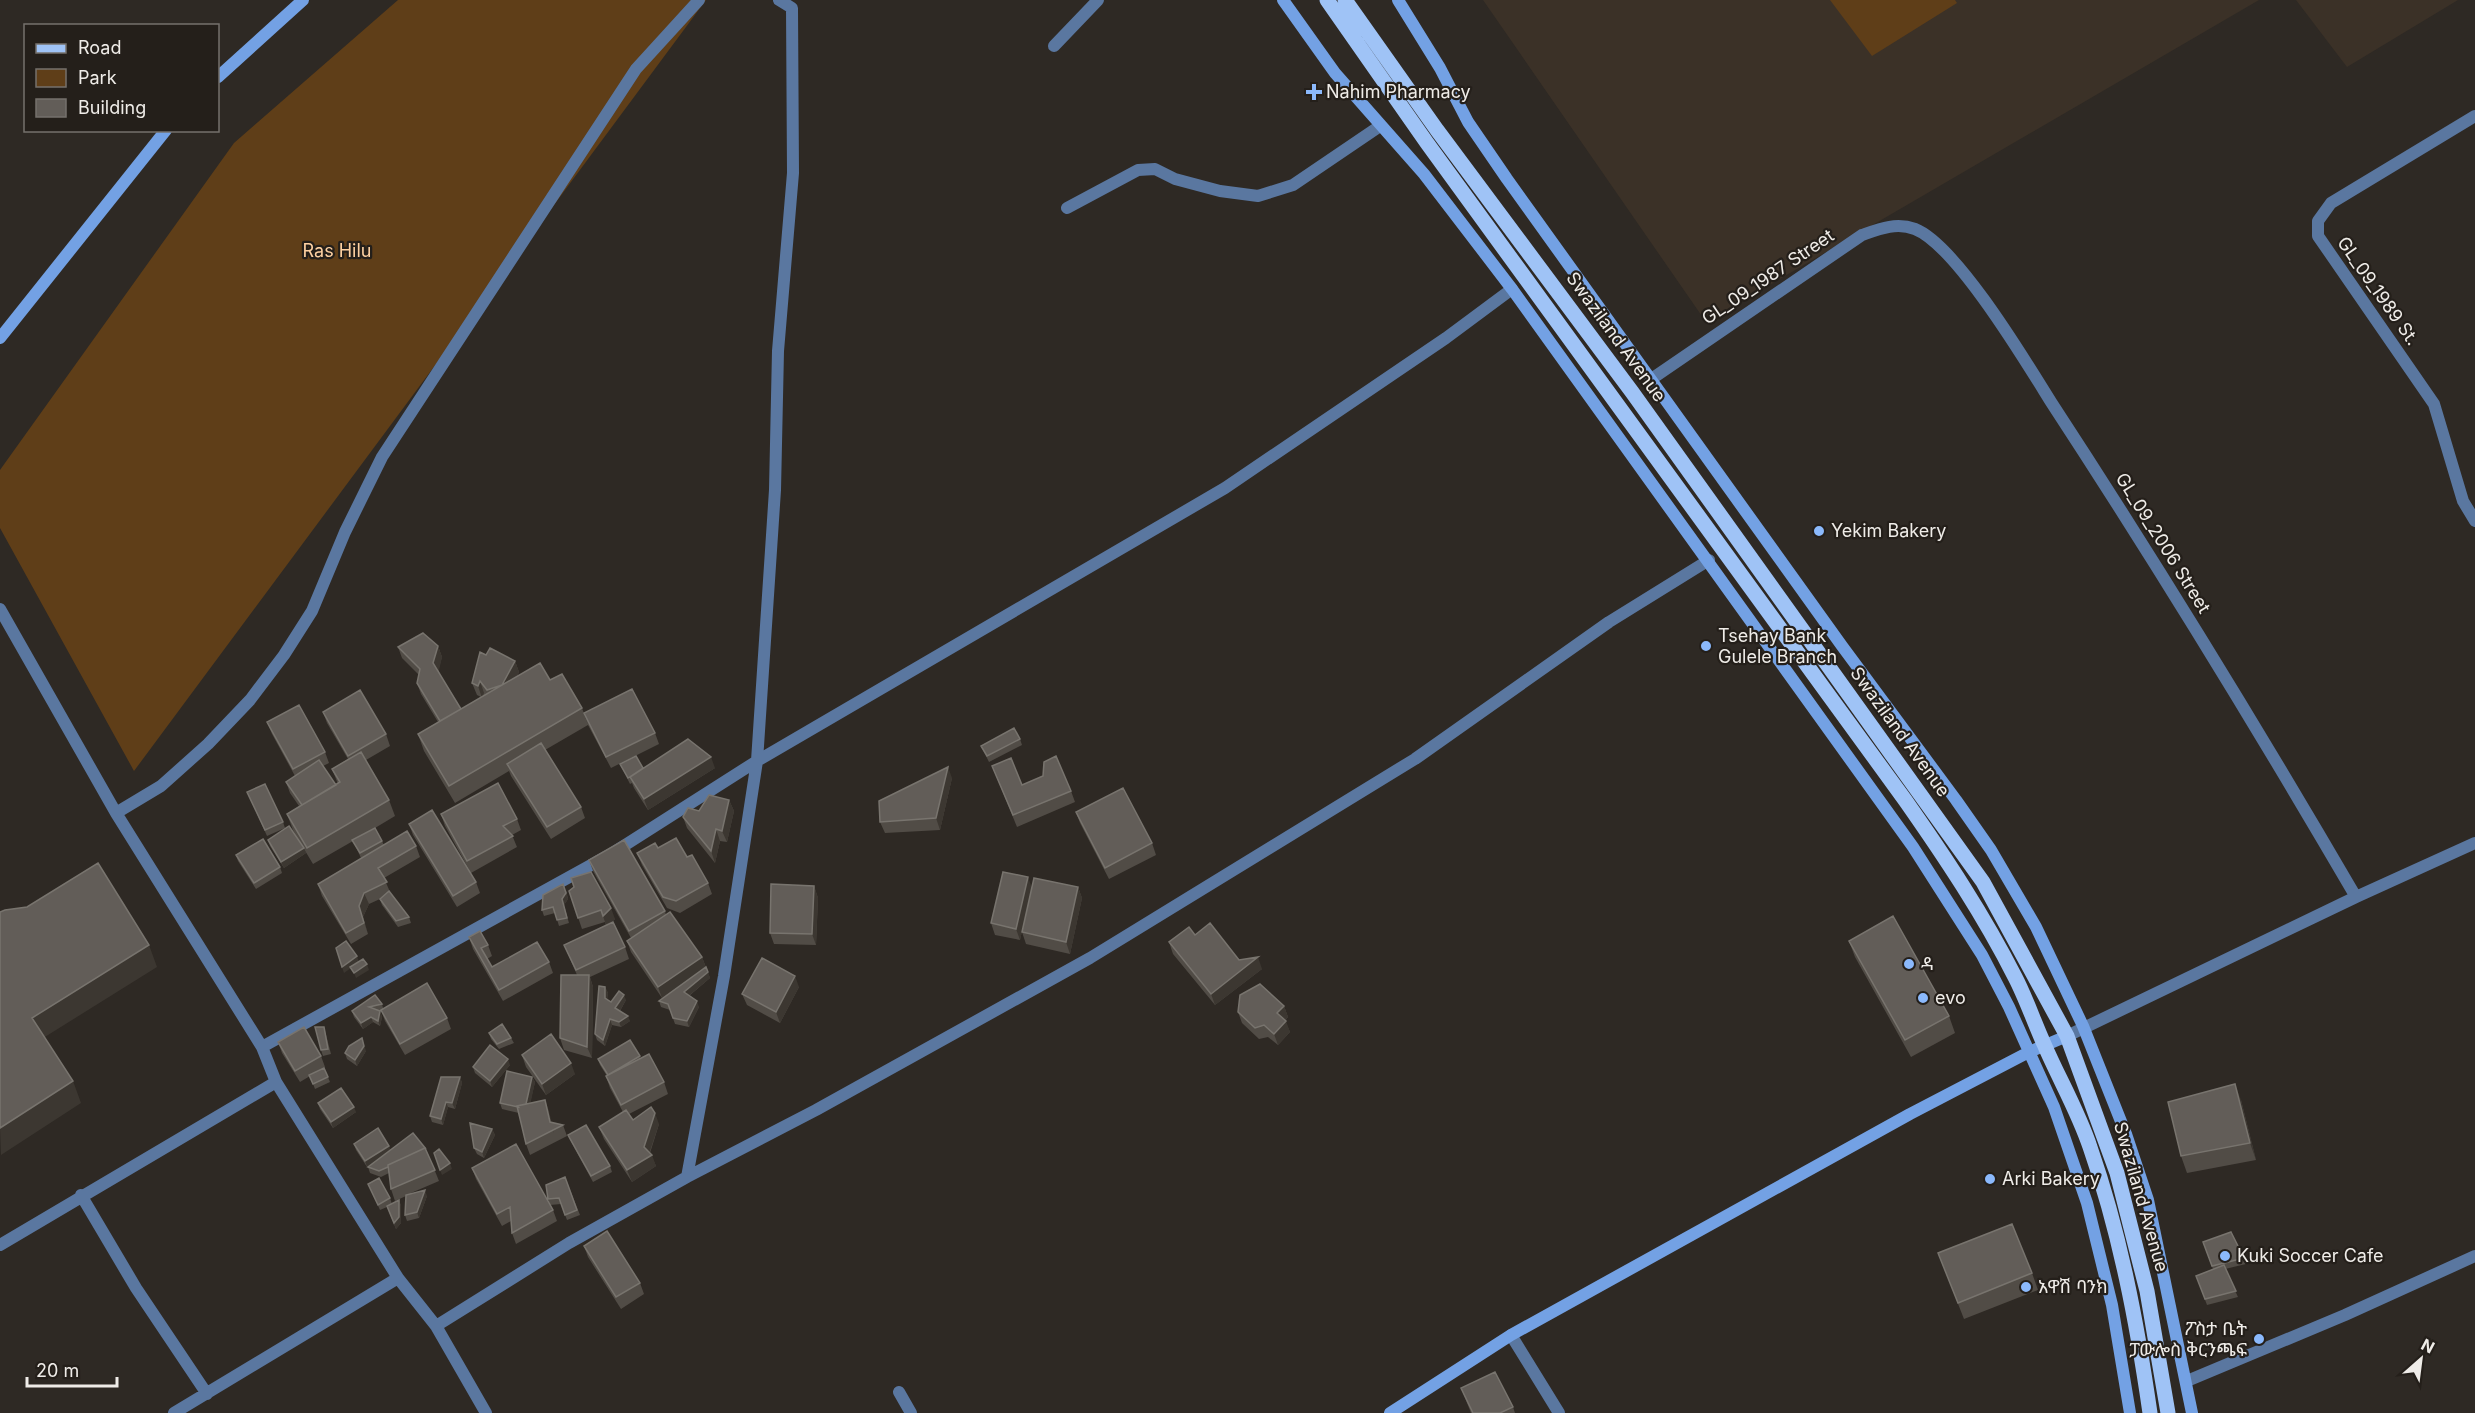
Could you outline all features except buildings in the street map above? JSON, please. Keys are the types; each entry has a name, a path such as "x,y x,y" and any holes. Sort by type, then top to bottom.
{"main road":[{"path":"219,75 303,0"},
{"path":"1283,0 1335,73 1424,174 1512,289 1709,560 1949,900 1982,955 2054,1107 2087,1203 2112,1305 2130,1413"},
{"name":"Swaziland Avenue","path":"1327,0 1427,143 1638,429 1956,872 2017,979 2045,1046 2070,1094 2102,1186 2133,1308 2150,1413"},
{"name":"Swaziland Avenue","path":"1345,0 1437,130 1639,402 1977,873 2067,1036 2117,1173 2147,1291 2169,1413"},
{"path":"1398,0 1440,68 1468,122 1650,380 1991,850 2036,927 2083,1026 2126,1134 2148,1200 2192,1413"},
{"path":"0,338 164,132"},
{"path":"1390,1413 1511,1335 1900,1119 2029,1052 2067,1036"}],"street":[{"path":"116,813 161,786 208,744 250,700 284,655 312,611 345,532 382,457 636,69 699,0"},
{"path":"687,1177 723,976 757,760 775,490 778,351 793,173 793,4 779,0"},
{"path":"1054,46 1098,0"},
{"name":"GL_09_1989 St.","path":"2475,116 2331,203 2318,221 2318,236 2434,404 2463,501 2475,521"},
{"path":"1067,208 1138,170 1155,169 1175,179 1220,191 1258,196 1293,185 1380,126"},
{"name":"GL_09_1987 Street","path":"1650,380 1862,234 1892,225 1915,229"},
{"name":"GL_09_2006 Street","path":"1915,229 1936,243 1989,306 2138,535 2252,718 2356,897"},
{"path":"262,1047 611,854 757,760 1225,488 1446,338 1512,289"},
{"path":"436,1326 569,1243 687,1177 816,1110 1090,958 1414,759 1609,622 1709,560"},
{"path":"0,609 116,813 262,1047 276,1082 398,1278 436,1326 486,1413"},
{"path":"2067,1036 2083,1026 2475,843"},
{"path":"0,1245 276,1082"},
{"path":"81,1196 136,1288 207,1394"},
{"path":"2187,1381 2345,1315 2475,1256"},
{"path":"174,1413 398,1278"},
{"path":"1511,1335 1559,1413"},
{"path":"899,1392 911,1413"}],"shaded area":[{"path":"1483,0 2259,0 1706,322"},
{"path":"2296,0 2458,0 2347,67"}],"green space":[{"name":"Ras Hilu","path":"398,0 706,0 134,771 0,528 0,470 234,143"},
{"path":"1830,0 1955,0 1957,3 1872,56"}],"place":[{"name":"Nahim Pharmacy","path":"1314,92"},
{"name":"Yekim Bakery","path":"1819,531"},
{"name":"Tsehay Bank Gulele Branch","path":"1706,646"},
{"name":"ዳ","path":"1909,964"},
{"name":"evo","path":"1923,998"},
{"name":"Arki Bakery","path":"1990,1179"},
{"name":"Kuki Soccer Cafe","path":"2225,1256"},
{"name":"አዋሽ ባንክ","path":"2026,1287"},
{"name":"ፖስታ ቤት ፓውሎስ ቅርንጫፍ","path":"2259,1339"}]}
